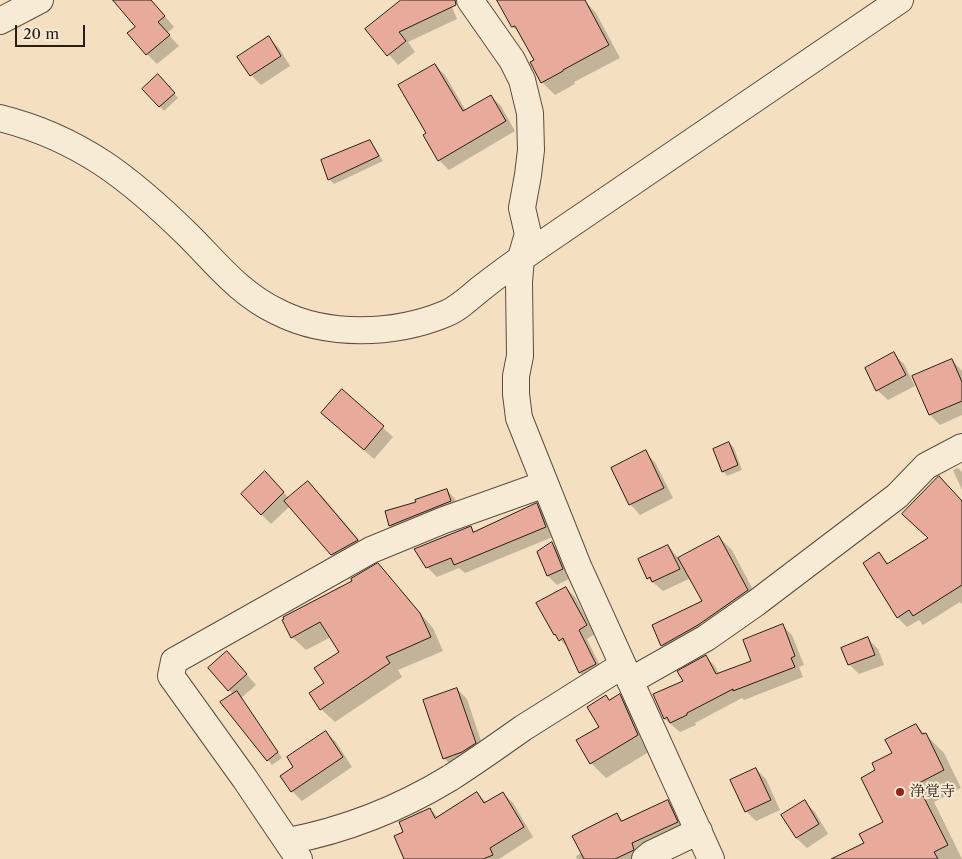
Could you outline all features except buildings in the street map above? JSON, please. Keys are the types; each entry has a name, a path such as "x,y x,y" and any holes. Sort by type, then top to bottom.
{"street":[{"path":"0,21 40,0"},
{"path":"470,0 512,60 522,80 530,113 528,175 522,208 528,234 521,258 519,282 520,356 516,376 519,418 578,566 711,859"},
{"path":"0,118 21,123 51,134 95,158 132,183 167,215 240,289 278,313 317,326 360,331 402,328 447,314 521,258 900,0"},
{"path":"545,484 444,520 371,550 174,661 171,676 293,850 321,835 398,806 450,778 555,708 626,673 706,638 756,604 896,496 926,466 962,447"},
{"path":"645,859 651,854 699,831"}],"place":[{"name":"浄覚寺","path":"900,792"}]}
